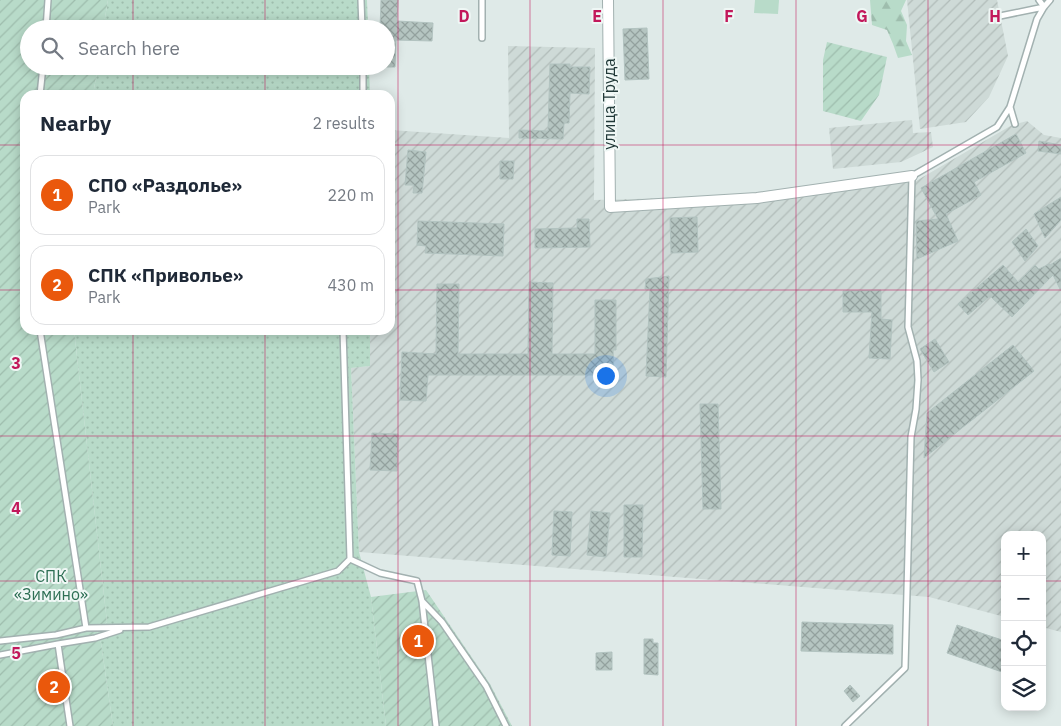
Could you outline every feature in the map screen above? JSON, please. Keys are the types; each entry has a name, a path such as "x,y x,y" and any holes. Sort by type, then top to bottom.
{"street":[{"name":"улица Труда","path":"608,0 610,208 757,198 912,176"}],"lane":[{"path":"47,20 48,0"},
{"path":"361,0 362,20"},
{"path":"482,0 482,38"},
{"path":"1040,0 1044,6"},
{"path":"845,726 905,668 912,437 918,380 917,362 908,327 912,176 997,126 1010,107 1037,20 1044,6 1050,0"},
{"path":"1000,16 1044,6"},
{"path":"41,90 42,75"},
{"path":"363,75 363,90"},
{"path":"1010,107 1015,124"},
{"path":"41,335 86,628"},
{"path":"0,641 56,635 86,628 149,627 338,571 350,558 343,335"},
{"path":"350,558 380,573 417,581 422,601 436,726"},
{"path":"422,601 442,622 486,686 506,726"},
{"path":"0,655 95,638 125,628"},
{"path":"58,644 70,726"}],"shaded area":[{"path":"907,0 997,0 1008,56 989,97 966,122 920,129"},
{"path":"508,46 595,48 594,200 714,197 825,184 826,192 916,181 1012,125 1027,121 1044,135 1061,138 1061,632 1046,628 1046,531 1001,531 1001,616 929,597 359,552 351,368 370,366 370,335 395,335 395,130 509,138"},
{"path":"912,120 913,133 931,132 933,147 901,162 833,169 829,128"}],"green space":[{"name":"СПК «Зимино»","path":"0,0 108,0 105,20 20,20 20,75 96,75 94,90 20,90 20,335 75,335 107,622 97,632 101,643 113,726 0,726"},
{"path":"108,0 367,0 368,20 105,20"},
{"path":"755,0 779,0 778,14 754,13"},
{"path":"870,0 906,0 901,11 907,25 906,41 912,55 898,58 887,30 872,25"},
{"path":"827,42 887,57 879,95 861,121 823,111 823,60"},
{"path":"96,75 369,75 370,90 94,90"},
{"path":"75,335 370,335 370,366 351,368 359,552 371,597 386,726 113,726 101,643 97,632 107,622"},
{"path":"426,590 490,684 512,726 386,726 371,597"}],"building":[{"path":"381,0 398,0 397,21 433,23 432,41 396,40 395,67 395,20 380,20"},
{"path":"647,28 649,79 625,80 623,29"},
{"path":"550,64 590,67 589,94 570,93 569,123 564,123 563,139 519,138 519,130 548,131"},
{"path":"1016,134 1026,153 974,182 981,195 946,214 958,241 917,259 916,221 938,219 921,188"},
{"path":"1039,141 1061,145 1061,154 1038,151"},
{"path":"408,150 426,152 422,193 413,193 414,185 405,185"},
{"path":"500,161 514,161 513,179 500,179"},
{"path":"1061,197 1061,220 1045,238 1034,214"},
{"path":"697,217 698,252 671,253 670,218"},
{"path":"577,219 589,219 590,247 535,248 535,229 577,228"},
{"path":"418,221 504,224 503,256 425,253 426,246 417,245"},
{"path":"1026,229 1038,246 1025,261 1012,242"},
{"path":"1061,258 1061,291 1053,275 1012,317 990,296 968,315 958,304 1003,265 1018,282 1035,265 1039,269"},
{"path":"669,276 666,377 646,376 650,289 645,289 646,279"},
{"path":"529,282 553,283 552,354 595,354 595,300 616,300 616,350 613,350 614,375 428,375 426,401 400,400 402,352 436,354 437,284 459,284 458,354 528,354"},
{"path":"881,290 881,319 892,320 890,359 869,358 872,312 843,312 843,291"},
{"path":"935,339 949,362 934,372 920,349"},
{"path":"1013,345 1034,371 924,458 927,413"},
{"path":"700,404 718,404 721,509 703,509"},
{"path":"372,433 398,434 397,471 370,470"},
{"path":"624,505 643,505 642,557 624,557"},
{"path":"554,511 572,512 570,556 552,555"},
{"path":"591,511 610,513 606,557 587,555"},
{"path":"802,622 893,625 893,654 801,651"},
{"path":"957,625 1001,640 1001,672 947,653"},
{"path":"644,639 653,639 653,643 658,643 658,675 644,674"},
{"path":"612,652 612,670 596,670 596,653"},
{"path":"850,685 860,696 853,702 844,691"}],"place":[{"name":"СПО «Раздолье»","path":"418,641"},
{"name":"СПК «Приволье»","path":"54,687"}]}
